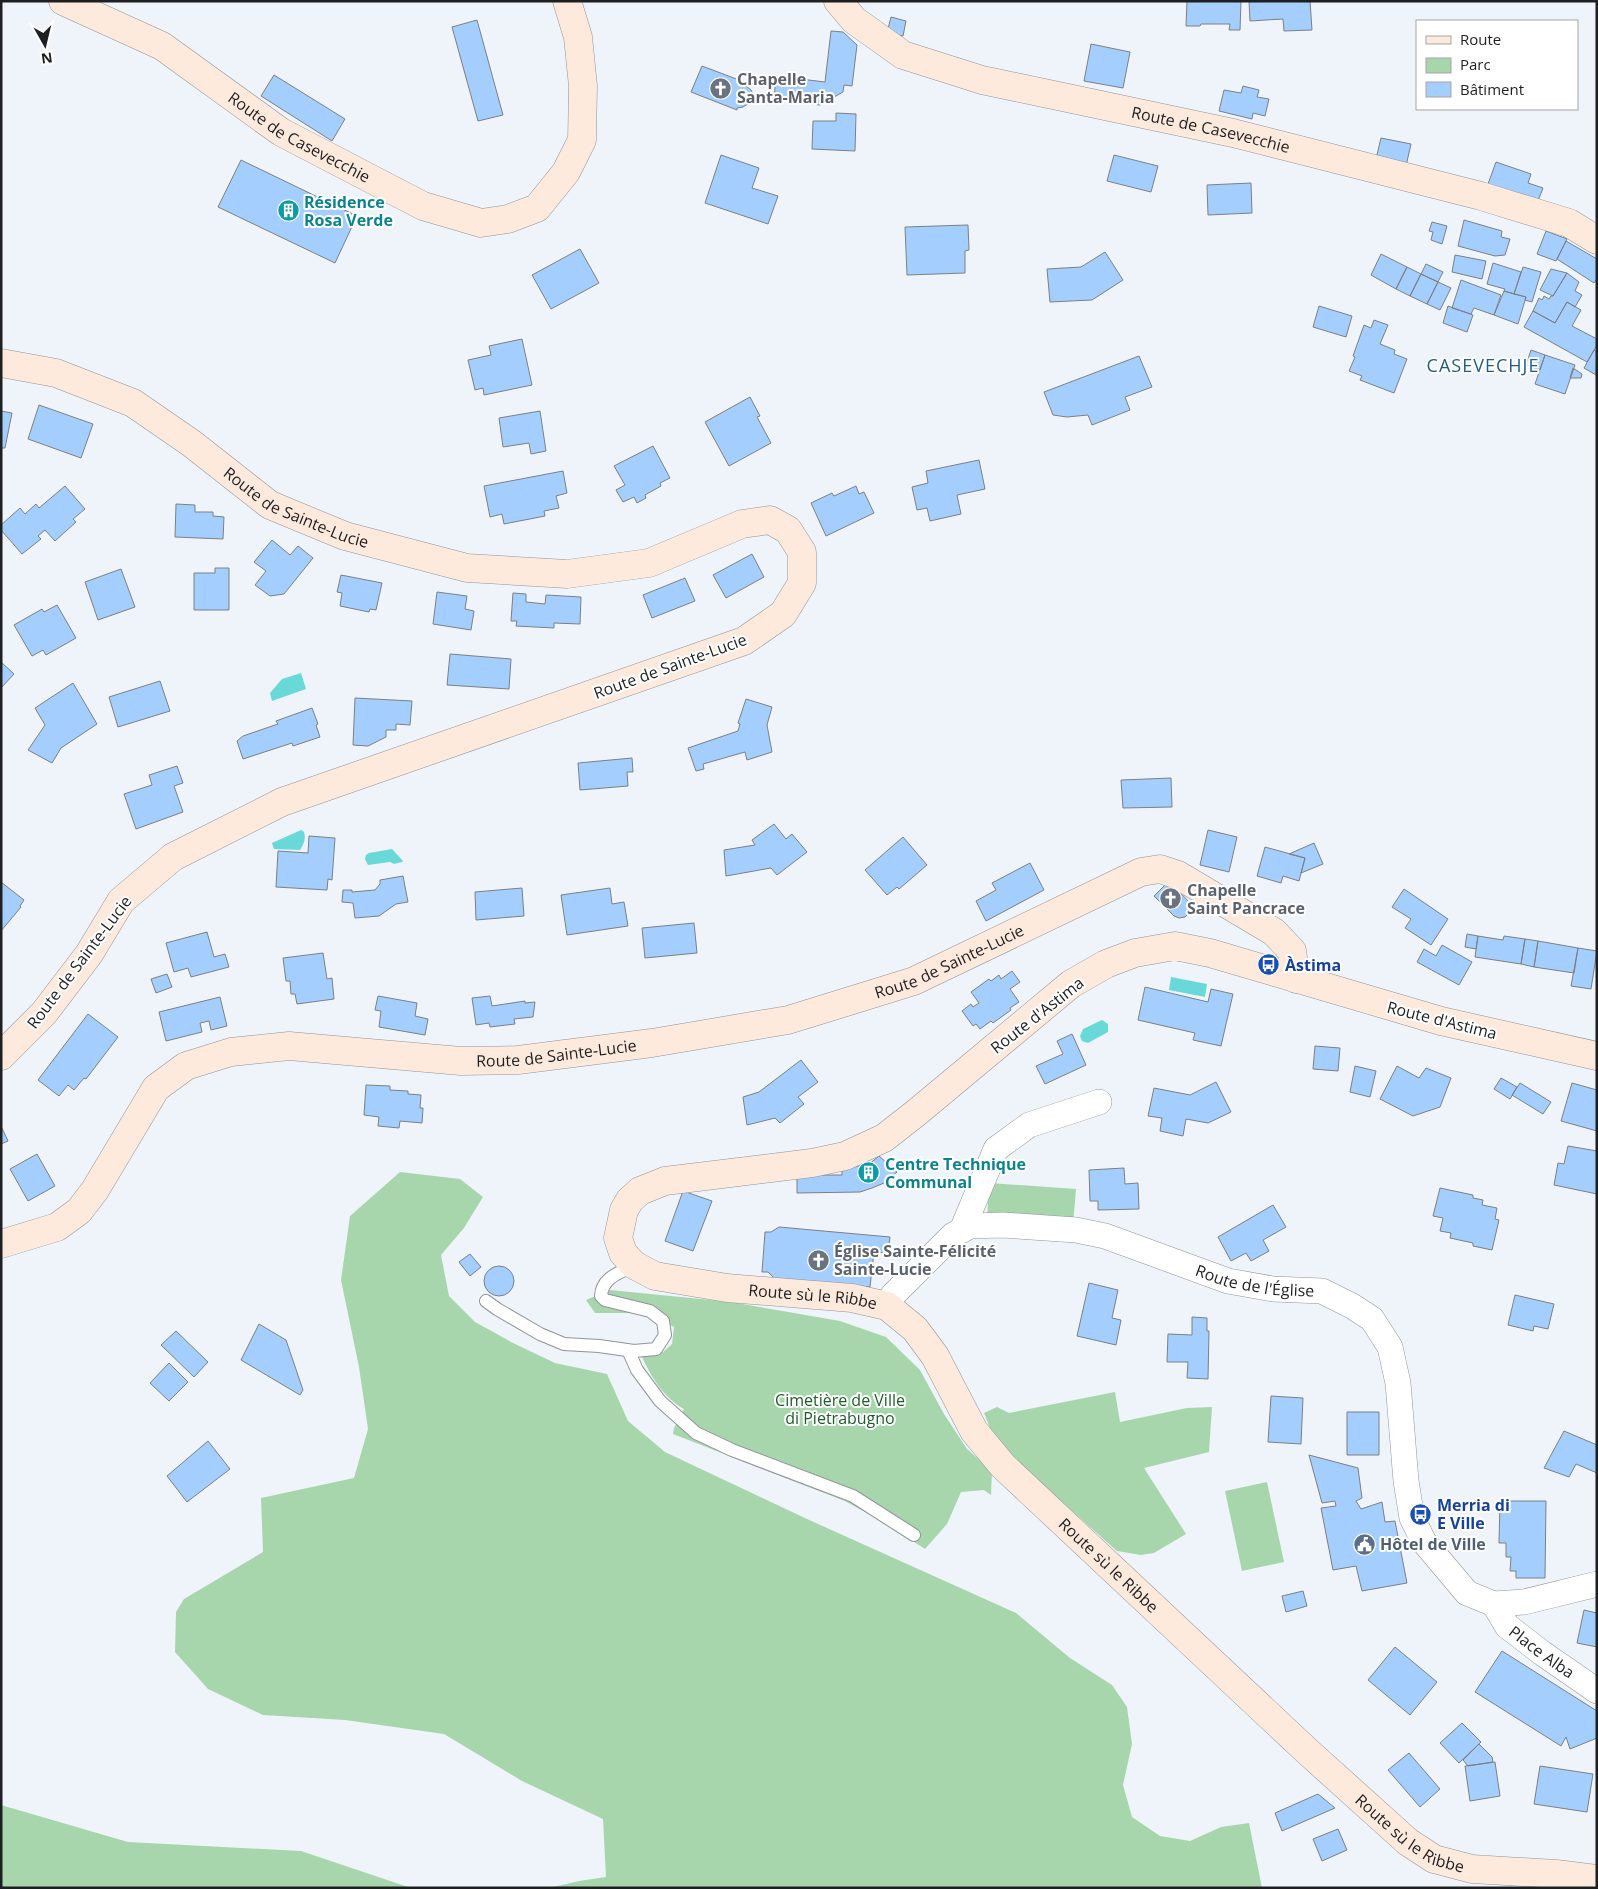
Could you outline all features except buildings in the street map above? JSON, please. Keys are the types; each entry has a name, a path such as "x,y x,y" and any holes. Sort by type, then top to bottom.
{"street":[{"name":"Route de Casevecchie","path":"63,1 162,46 281,132 423,206 481,223 508,219 537,208 566,172 582,140 583,86 578,37 566,1"},
{"name":"Route de Casevecchie","path":"838,1 854,20 903,55 966,75 1233,133 1481,196 1569,223 1597,240"},
{"name":"Route de Sainte-Lucie","path":"1,363 56,373 133,403 191,443 270,505 345,536 467,568 567,574 649,563 742,524 770,520 788,530 802,552 802,583 783,614 744,641 282,802 172,856 122,901 89,954 44,1013 1,1056"},
{"name":"Route de Sainte-Lucie","path":"1,1244 57,1227 79,1211 95,1190 156,1088 186,1066 231,1052 289,1046 461,1061 518,1060 652,1043 788,1020 914,982 1141,872 1160,869 1178,875 1274,932 1292,951 1296,979"},
{"name":"Route d'Astima","path":"634,1264 623,1253 618,1238 624,1210 630,1200 640,1191 664,1181 820,1161 845,1156 884,1138 1071,984 1106,964 1135,953 1175,946 1210,953 1442,1021 1597,1056"},
{"path":"962,1230 996,1149 1029,1126 1099,1102"},
{"name":"Route de l'Église","path":"888,1306 893,1295 953,1235 970,1226 1003,1225 1076,1230 1105,1236 1228,1281 1273,1289 1322,1291 1372,1319 1390,1347 1398,1383 1406,1481 1412,1518 1424,1542 1467,1593 1494,1604 1524,1602 1597,1584"},
{"name":"Route sù le Ribbe","path":"634,1264 655,1276 727,1288 852,1298 888,1306 915,1328 935,1356 974,1431 1003,1466 1307,1751 1408,1842 1434,1859 1472,1869 1556,1874 1597,1879"},
{"name":"Place Alba","path":"1494,1604 1507,1626 1597,1691"}],"lane":[{"path":"486,1301 540,1334 564,1344 634,1351 656,1349 665,1335 663,1322 650,1311 605,1300 601,1296 602,1287 607,1280 634,1264"},
{"path":"628,1350 637,1370 660,1401 696,1433 732,1450 853,1496 914,1534"}],"green space":[{"path":"400,1172 460,1179 483,1197 464,1228 441,1255 449,1296 475,1322 555,1363 607,1374 628,1421 665,1452 807,1519 1016,1613 1070,1658 1112,1685 1127,1707 1132,1744 1123,1785 1132,1817 1160,1836 1190,1841 1221,1827 1249,1823 1262,1888 549,1888 606,1877 603,1819 522,1781 444,1734 345,1720 263,1715 208,1689 175,1652 176,1612 184,1599 263,1552 261,1498 354,1478 368,1429 359,1367 341,1280 350,1216"},
{"path":"989,1183 1076,1189 1073,1225 987,1220"},
{"name":"Cimetière de Ville di Pietrabugno","path":"610,1290 731,1302 840,1321 886,1337 920,1370 944,1414 967,1449 992,1471 991,1495 984,1490 961,1492 947,1524 925,1549 885,1523 845,1501 673,1434 674,1428 684,1409 664,1393 642,1357 663,1352 672,1344 674,1327 646,1313 595,1313 586,1300"},
{"path":"1115,1392 1120,1422 1187,1408 1212,1407 1209,1452 1144,1468 1186,1534 1154,1553 1141,1555 1117,1551 996,1443 984,1413 997,1407 1009,1413"},
{"path":"1267,1482 1284,1562 1242,1571 1225,1491"},
{"path":"1,1805 128,1842 301,1851 411,1888 1,1888"}],"water":[{"path":"301,673 306,689 272,701 270,693 282,679"},
{"path":"301,830 304,832 305,839 300,850 274,849 272,843"},
{"path":"392,849 402,862 368,865 365,859 369,853"},
{"path":"1171,977 1207,984 1205,997 1169,990"},
{"path":"1102,1020 1108,1024 1108,1032 1088,1043 1082,1041 1080,1036 1083,1029"}],"place":[{"name":"Chapelle Santa-Maria","path":"721,88"},
{"name":"Résidence Rosa Verde","path":"288,211"},
{"name":"Chapelle Saint Pancrace","path":"1171,899"},
{"name":"Àstima","path":"1269,965"},
{"name":"Centre Technique Communal","path":"869,1173"},
{"name":"Église Sainte-Félicité Sainte-Lucie","path":"818,1260"},
{"name":"Merria di E Ville","path":"1421,1514"},
{"name":"Hôtel de Ville","path":"1364,1544"}],"district":[{"name":"CASEVECHJE","path":"1483,366"}]}
